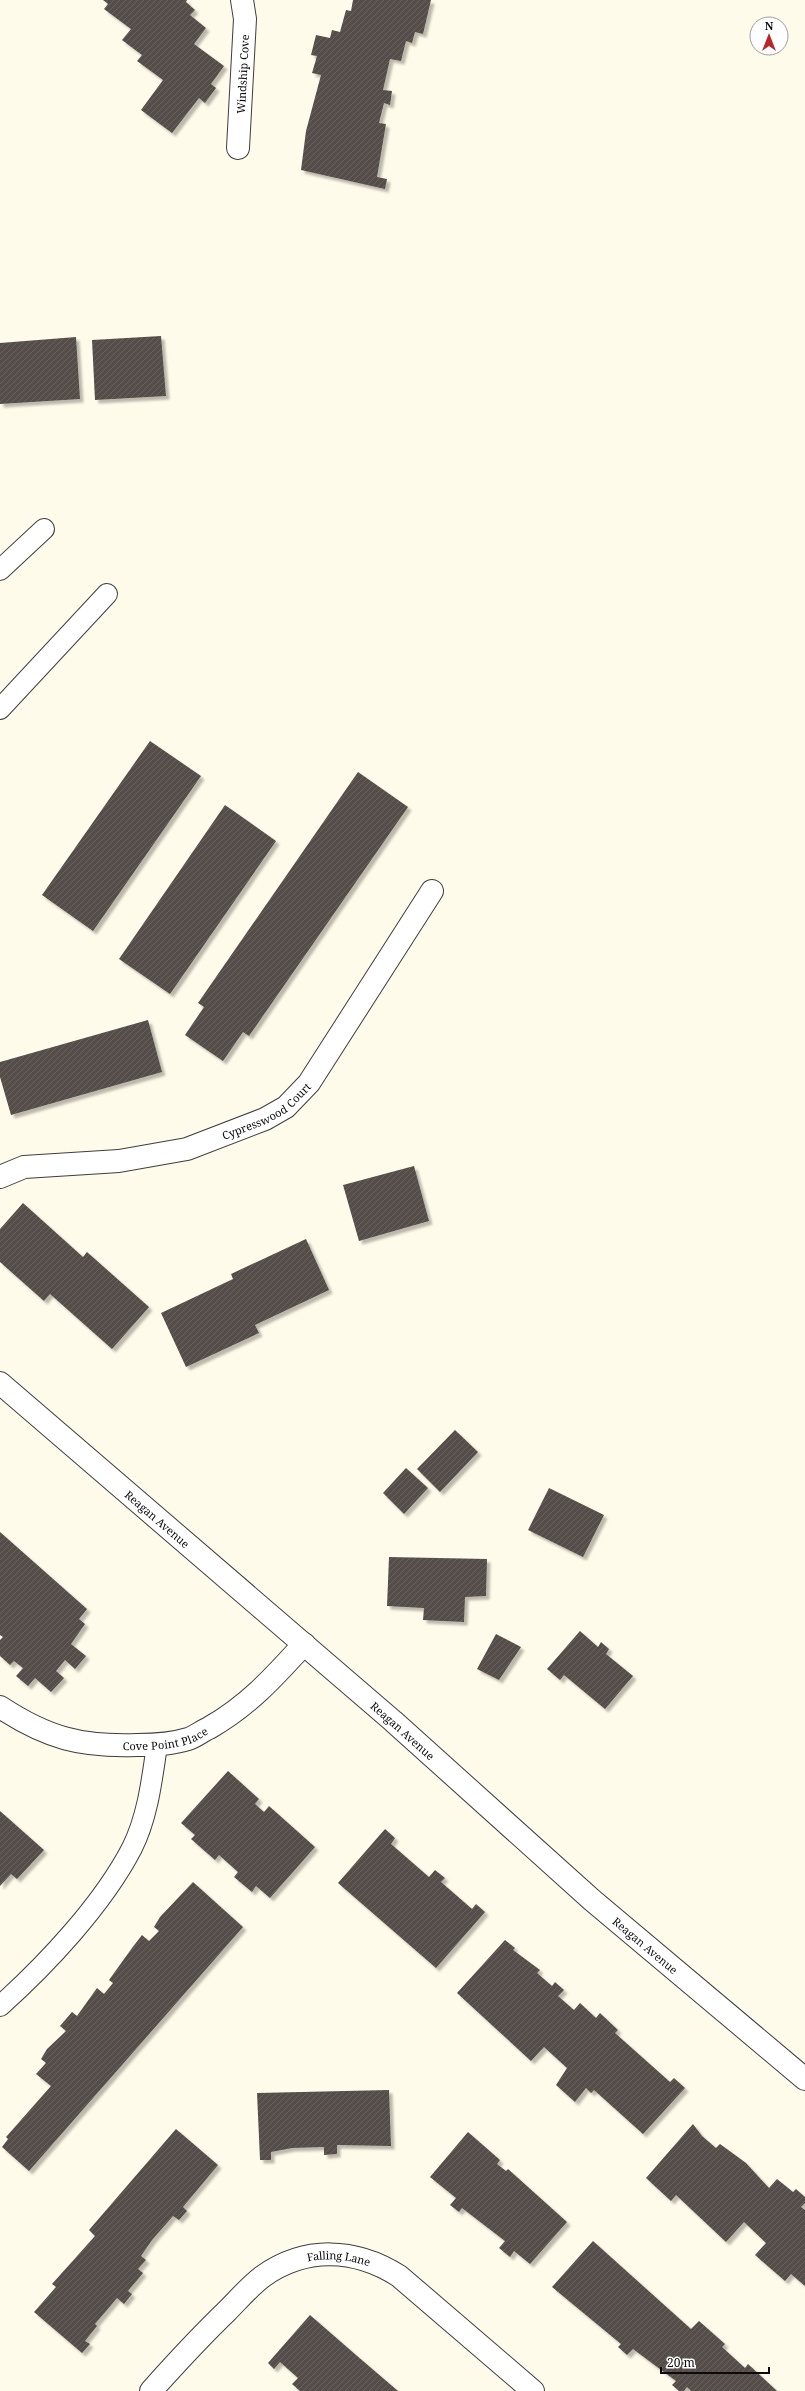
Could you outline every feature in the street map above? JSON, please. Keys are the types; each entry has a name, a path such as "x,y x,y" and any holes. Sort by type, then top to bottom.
{"street":[{"name":"Windship Cove","path":"238,148 245,19 242,0"},
{"name":"Cypresswood Court","path":"0,1177 24,1167 119,1161 186,1149 265,1119 286,1107 308,1083 432,891"},
{"name":"Reagan Avenue","path":"0,1383 393,1721 592,1900 805,2079"},
{"name":"Cove Point Place","path":"0,1707 25,1724 69,1741 109,1746 157,1745 188,1739 224,1719 264,1689 304,1644"},
{"name":"Falling Lane","path":"151,2391 197,2339 262,2278 288,2262 324,2254 354,2256 383,2266 399,2276 533,2391"}],"lane":[{"path":"0,570 44,529"},
{"path":"0,709 107,594"},
{"path":"0,2006 64,1942 111,1881 132,1847 149,1796 157,1745"}],"building":[{"path":"103,0 187,0 186,2 195,10 190,15 206,28 194,44 224,66 211,84 216,88 205,103 199,98 172,133 141,110 163,80 137,61 142,55 122,40 131,29 104,9 108,4"},
{"path":"353,0 431,0 423,34 415,32 412,43 406,41 401,61 390,59 383,90 392,91 390,105 384,103 379,123 386,124 377,177 387,179 385,189 301,170 306,131 321,75 312,73 317,56 311,55 316,35 330,38 332,30 340,32 346,10 351,11"},
{"path":"161,336 166,396 95,400 92,340"},
{"path":"76,337 80,399 0,404 0,343"},
{"path":"150,741 201,776 93,931 42,895"},
{"path":"358,772 408,807 249,1036 243,1032 223,1061 185,1035 204,1007 198,1003"},
{"path":"225,805 276,841 170,994 119,959"},
{"path":"148,1020 162,1072 11,1115 0,1077 0,1062"},
{"path":"414,1166 429,1221 359,1241 343,1185"},
{"path":"23,1203 83,1257 87,1252 149,1307 112,1349 50,1294 44,1301 0,1262 0,1229"},
{"path":"306,1239 329,1290 255,1325 259,1333 186,1367 161,1313 233,1279 231,1274"},
{"path":"455,1430 478,1452 440,1492 417,1469"},
{"path":"406,1468 428,1488 404,1514 383,1493"},
{"path":"549,1488 604,1515 583,1557 528,1530"},
{"path":"0,1532 87,1609 79,1619 85,1624 71,1644 86,1656 75,1669 65,1660 56,1671 64,1678 51,1692 35,1678 28,1686 16,1676 23,1668 14,1661 10,1665 0,1656 0,1640 3,1637 0,1635"},
{"path":"389,1557 487,1559 486,1596 465,1597 464,1622 423,1620 424,1608 387,1606"},
{"path":"580,1631 598,1647 601,1642 609,1649 606,1654 633,1676 605,1709 564,1675 560,1680 547,1669"},
{"path":"496,1634 521,1647 499,1680 477,1669"},
{"path":"228,1771 259,1799 255,1804 264,1812 269,1806 315,1847 270,1898 256,1886 252,1892 234,1877 238,1872 219,1855 215,1860 191,1839 195,1835 181,1823"},
{"path":"0,1811 44,1850 17,1879 11,1874 0,1886"},
{"path":"385,1829 395,1838 391,1844 429,1877 435,1870 445,1878 441,1882 472,1909 476,1904 485,1912 436,1968 338,1883"},
{"path":"193,1882 243,1927 29,2171 2,2147 8,2139 6,2137 51,2086 36,2074 46,2063 41,2059 47,2049 66,2031 60,2026 72,2012 77,2016 97,1988 104,1994 113,1983 109,1980 142,1935 149,1941 159,1931 154,1927 160,1917"},
{"path":"505,1940 515,1948 513,1950 540,1970 537,1973 552,1986 555,1982 564,1990 558,1996 574,2010 580,2003 596,2018 600,2013 618,2030 615,2033 670,2082 674,2078 685,2088 643,2134 594,2090 591,2093 586,2088 575,2102 556,2085 567,2068 544,2047 531,2061 457,1993"},
{"path":"389,2090 391,2146 337,2145 337,2154 324,2155 324,2147 292,2148 271,2152 271,2160 260,2160 257,2093"},
{"path":"693,2124 702,2136 716,2148 720,2144 746,2163 769,2188 777,2179 793,2192 796,2189 805,2197 805,2203 801,2207 805,2210 805,2286 791,2274 785,2281 755,2255 766,2243 744,2222 726,2242 676,2195 671,2201 646,2178"},
{"path":"176,2129 218,2165 183,2207 187,2211 179,2220 173,2216 152,2240 141,2256 146,2260 138,2269 143,2273 128,2291 132,2294 124,2304 117,2298 95,2324 97,2326 85,2341 90,2344 82,2353 34,2312 56,2287 52,2284 95,2236 89,2230"},
{"path":"468,2132 500,2160 497,2164 506,2171 508,2169 567,2222 530,2264 514,2251 510,2257 499,2248 505,2241 462,2208 459,2212 450,2205 456,2198 430,2177"},
{"path":"593,2241 691,2329 699,2321 725,2344 722,2347 745,2368 748,2364 777,2391 691,2391 687,2387 684,2391 679,2391 672,2385 676,2381 633,2349 627,2355 618,2347 621,2344 552,2287"},
{"path":"310,2315 398,2391 300,2391 292,2384 298,2378 280,2362 274,2369 268,2363"}]}
